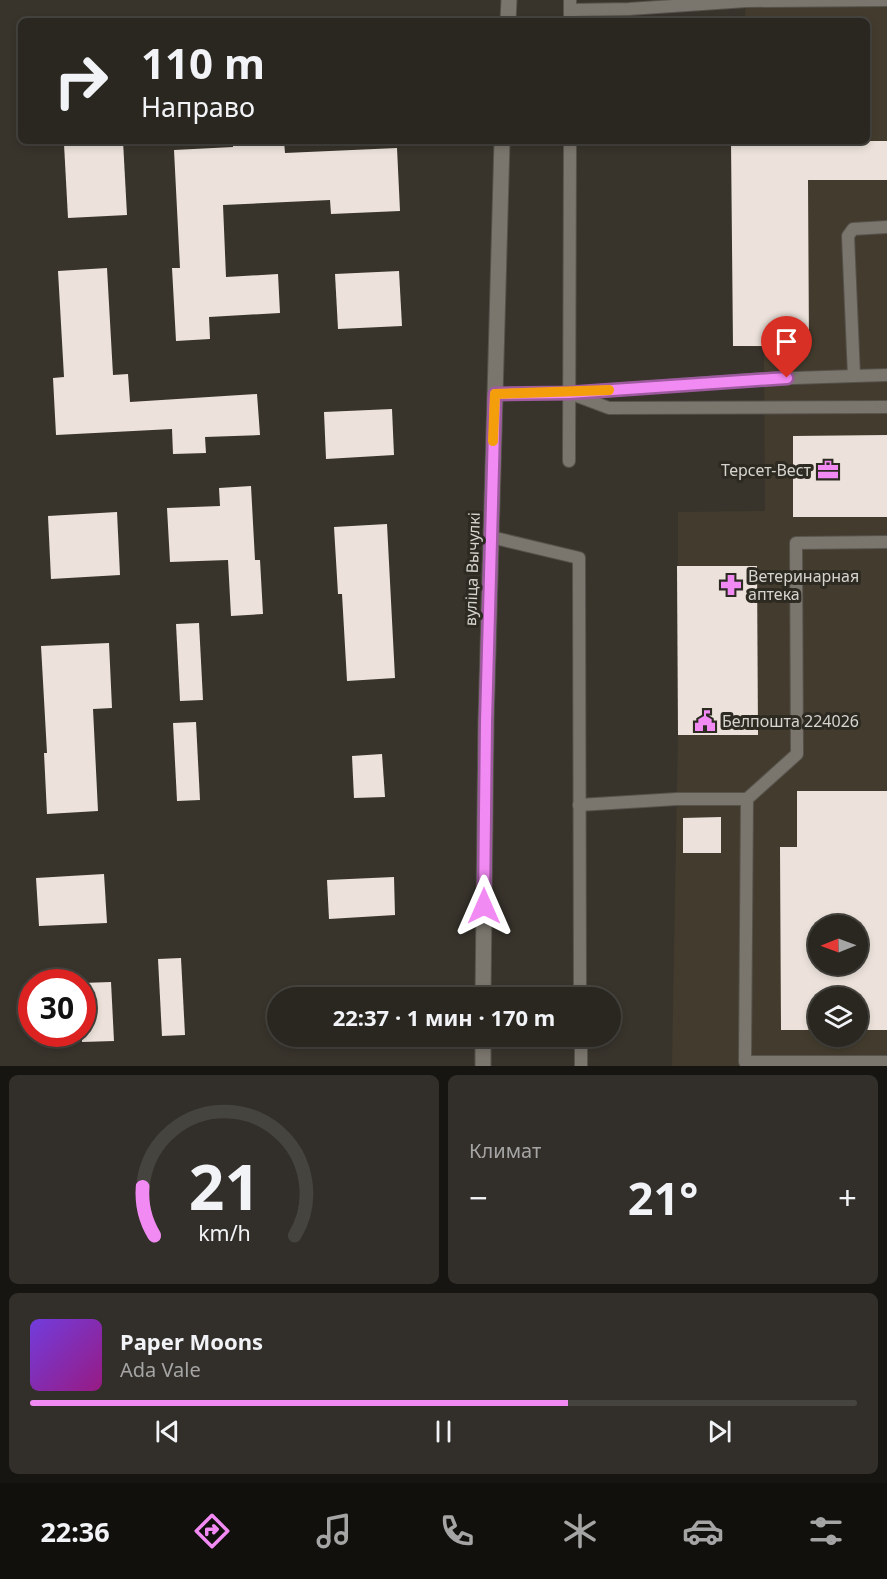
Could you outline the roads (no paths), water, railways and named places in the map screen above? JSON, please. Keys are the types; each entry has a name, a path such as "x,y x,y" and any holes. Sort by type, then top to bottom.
{"street":[{"path":"508,18 509,0"},
{"name":"вуліца Вычулкі","path":"483,987 486,722 502,144"},
{"path":"483,1047 483,1066"}],"lane":[{"path":"570,10 628,9 746,1 887,0"},
{"path":"569,461 570,144"},
{"path":"854,376 848,236 853,229 859,227 887,227"},
{"path":"495,394 569,393 765,379 887,375"},
{"path":"569,393 609,408 887,407"},
{"path":"491,537 579,558 580,987"},
{"path":"579,805 676,799 747,799 798,754 796,543 887,542"},
{"path":"747,799 745,1062 887,1062"},
{"path":"581,1047 581,1066"}],"place":[{"name":"Терсет-Вест","path":"828,470"},
{"name":"Ветеринарная аптека","path":"731,585"},
{"name":"Белпошта 224026","path":"705,721"}]}
